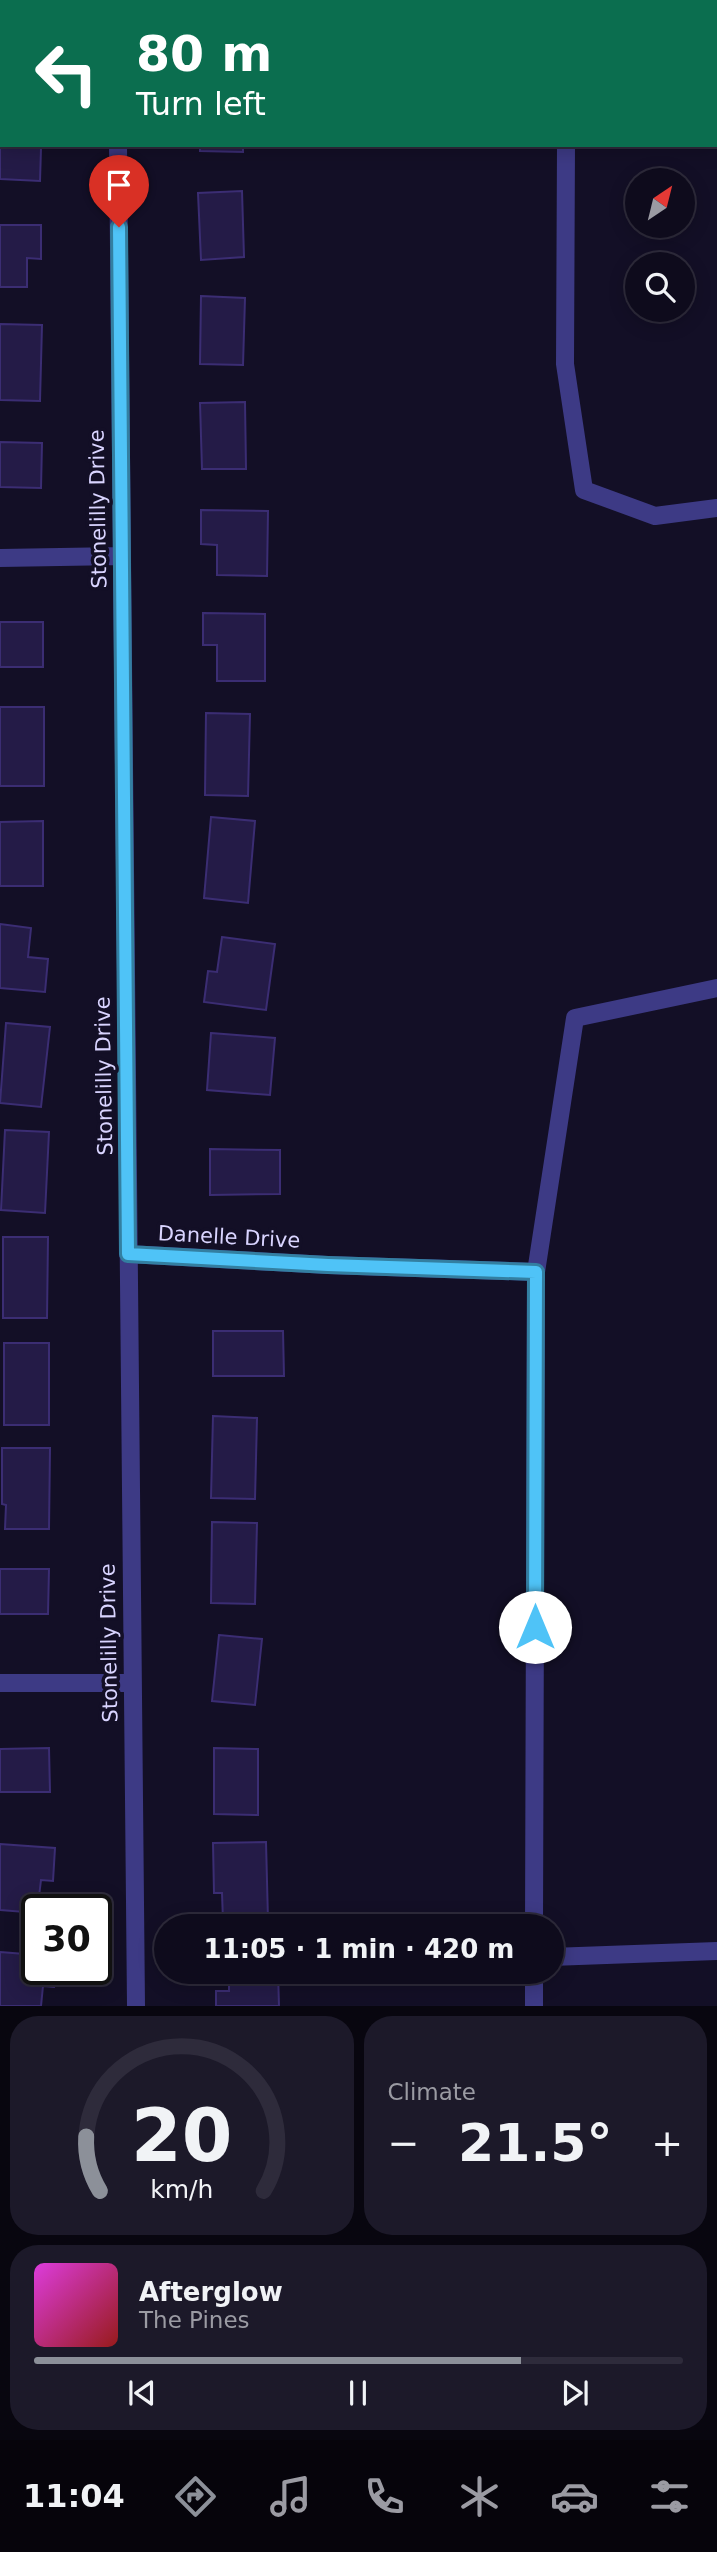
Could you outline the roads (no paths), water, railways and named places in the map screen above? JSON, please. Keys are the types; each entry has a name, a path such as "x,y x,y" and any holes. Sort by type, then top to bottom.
{"street":[{"name":"Stonelilly Drive","path":"118,147 136,2006"},
{"path":"566,147 565,364 584,490 655,516 717,508"},
{"path":"0,558 120,556"},
{"path":"534,1914 536,1272 575,1018 717,988"},
{"name":"Danelle Drive","path":"128,1254 328,1265 536,1272"},
{"path":"0,1684 132,1683"},
{"path":"564,1957 717,1951"},
{"path":"534,1984 534,2006"}]}
